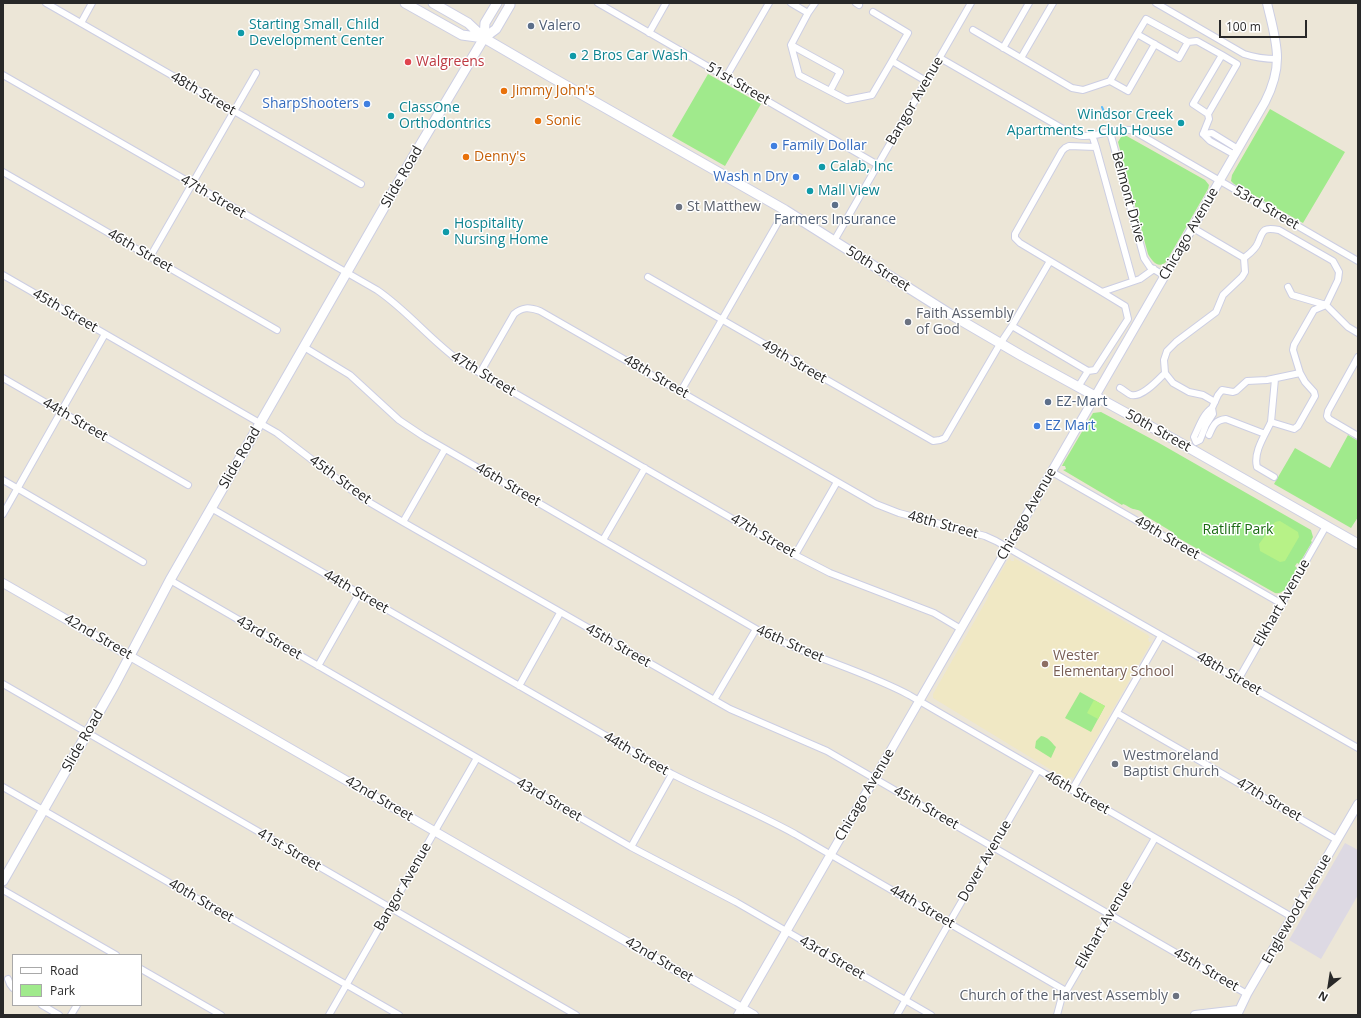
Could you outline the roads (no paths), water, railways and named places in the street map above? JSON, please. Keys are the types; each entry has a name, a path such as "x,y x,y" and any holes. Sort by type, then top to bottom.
{"main road":[{"name":"50th Street","path":"405,3 462,35 484,38"},
{"name":"50th Street","path":"432,3 468,23 484,38 595,103 785,210 1000,344 1177,441 1358,544"},
{"name":"Slide Road","path":"484,38 485,23 497,3"},
{"name":"Slide Road","path":"3,881 88,733 170,580 346,273 454,87 484,38 496,29 510,3"}],"street":[{"name":"48th Street","path":"46,3 361,184"},
{"path":"81,23 92,3"},
{"name":"51st Street","path":"598,3 878,164"},
{"path":"649,33 666,3"},
{"path":"726,77 769,3"},
{"path":"791,3 808,13"},
{"path":"814,3 791,45 799,75 846,100 872,95 908,33 873,12"},
{"name":"Bangor Avenue","path":"834,241 971,3"},
{"path":"1004,48 1029,3"},
{"path":"1021,58 1053,3"},
{"path":"1156,3 1244,54 1264,60 1278,59"},
{"name":"Chicago Avenue","path":"740,1012 1237,152 1270,91 1276,72 1278,59 1267,3"},
{"path":"972,30 1072,88 1083,90 1110,81 1146,19 1188,42 1197,41 1237,64 1208,114 1209,118 1203,134 1210,141 1237,152"},
{"path":"1137,34 1179,58 1188,42"},
{"path":"1110,81 1128,91 1155,44"},
{"path":"791,45 840,72 830,91"},
{"path":"1208,114 1193,104 1222,55"},
{"name":"Belmont Drive","path":"940,58 1074,135 1082,136 1110,132 1144,258 1150,267 1165,276"},
{"path":"892,61 926,81"},
{"path":"150,257 256,73"},
{"name":"47th Street","path":"3,75 391,300 448,353 480,373 795,555 830,573 934,613 961,629"},
{"name":"53rd Street","path":"1110,132 1126,129 1134,131 1358,261"},
{"path":"1092,135 1133,281"},
{"path":"1012,326 1088,371 1095,370 1128,319 1125,306 1020,243 1015,238 1015,234 1065,148 1069,146 1096,147"},
{"name":"46th Street","path":"3,172 277,330"},
{"path":"681,391 785,210"},
{"path":"1279,230 1285,219"},
{"path":"1193,228 1244,258"},
{"path":"1244,258 1257,244 1260,234 1265,230 1273,229 1279,230 1333,261 1339,272 1338,280 1326,305 1314,310 1294,345 1293,350 1300,373 1305,382 1314,392 1315,396 1298,426 1294,429 1271,422"},
{"path":"1333,261 1340,250"},
{"path":"1215,402 1203,395 1184,390 1173,383 1165,373 1164,360 1167,351 1176,342 1216,312 1221,298 1245,272 1244,258"},
{"path":"1000,344 1050,261"},
{"path":"1102,292 1140,279 1154,270"},
{"name":"45th Street","path":"3,275 277,433 362,498 403,522 714,700 751,719 827,751 1247,994"},
{"name":"49th Street","path":"648,278 933,441 945,438 1000,344"},
{"path":"1288,287 1292,295 1326,305 1348,327 1358,333"},
{"name":"48th Street","path":"480,373 514,314 520,309 526,308 532,308 540,311 888,510 985,536 1358,748"},
{"path":"3,514 105,334"},
{"name":"46th Street","path":"304,347 350,375 409,427 756,629 788,646 889,685 919,701 1292,917"},
{"path":"1358,357 1328,411 1327,416 1329,419 1358,436"},
{"path":"1078,387 1088,371"},
{"path":"1120,388 1132,395 1138,395 1165,373"},
{"path":"1212,408 1213,414 1206,425 1200,440 1196,442 1194,436 1201,422 1208,411 1212,408 1222,390 1233,392 1248,381 1275,379 1300,373"},
{"name":"44th Street","path":"3,378 188,485"},
{"path":"1274,477 1257,467 1256,461 1259,447 1271,422 1275,379"},
{"path":"1209,435 1215,422 1220,419 1226,419 1265,434"},
{"path":"403,522 445,449"},
{"path":"603,540 645,468"},
{"name":"49th Street","path":"1052,472 1282,604"},
{"path":"3,480 143,562"},
{"path":"795,555 837,482"},
{"name":"44th Street","path":"211,508 672,774 771,821 1066,991"},
{"name":"Elkhart Avenue","path":"1238,680 1326,526"},
{"name":"43rd Street","path":"170,580 631,847 736,902 931,1015"},
{"name":"42nd Street","path":"3,583 435,831 740,1012 754,1015"},
{"path":"318,666 359,594"},
{"path":"519,686 560,612"},
{"path":"714,700 756,629"},
{"path":"1072,790 1161,636"},
{"name":"41st Street","path":"3,684 576,1015"},
{"name":"47th Street","path":"1117,713 1337,840"},
{"name":"Bangor Avenue","path":"329,1015 477,758"},
{"name":"Dover Avenue","path":"897,1015 1038,770"},
{"path":"631,847 672,774"},
{"name":"40th Street","path":"3,787 399,1015"},
{"name":"Englewood Avenue","path":"1237,1013 1358,804"},
{"name":"Elkhart Avenue","path":"1057,1015 1066,991 1155,838"},
{"path":"3,890 108,953"},
{"path":"142,970 221,1015"},
{"path":"8,979 12,987"},
{"path":"44,1006 60,1015"},
{"path":"71,1015 76,1006"},
{"path":"1195,1015 1237,1013"}],"waterway":[{"path":"1102,107 1107,119"}],"place":[{"name":"Valero","path":"531,26"},
{"name":"Starting Small, Child Development Center","path":"241,33"},
{"name":"2 Bros Car Wash","path":"573,56"},
{"name":"Walgreens","path":"408,62"},
{"name":"Jimmy John's","path":"504,91"},
{"name":"SharpShooters","path":"367,104"},
{"name":"ClassOne Orthodontrics","path":"391,116"},
{"name":"Sonic","path":"538,121"},
{"name":"Windsor Creek Apartments – Club House","path":"1181,123"},
{"name":"Family Dollar","path":"774,146"},
{"name":"Denny's","path":"466,157"},
{"name":"Calab, Inc","path":"822,167"},
{"name":"Wash n Dry","path":"796,177"},
{"name":"Mall View","path":"810,191"},
{"name":"Farmers Insurance","path":"835,205"},
{"name":"St Matthew","path":"679,207"},
{"name":"Hospitality Nursing Home","path":"446,232"},
{"name":"Faith Assembly of God","path":"908,322"},
{"name":"EZ-Mart","path":"1048,402"},
{"name":"EZ Mart","path":"1037,426"},
{"name":"Wester Elementary School","path":"1045,664"},
{"name":"Westmoreland Baptist Church","path":"1115,764"},
{"name":"Church of the Harvest Assembly","path":"1176,996"}],"park label":[{"name":"Ratliff Park","path":"1238,530"}]}
